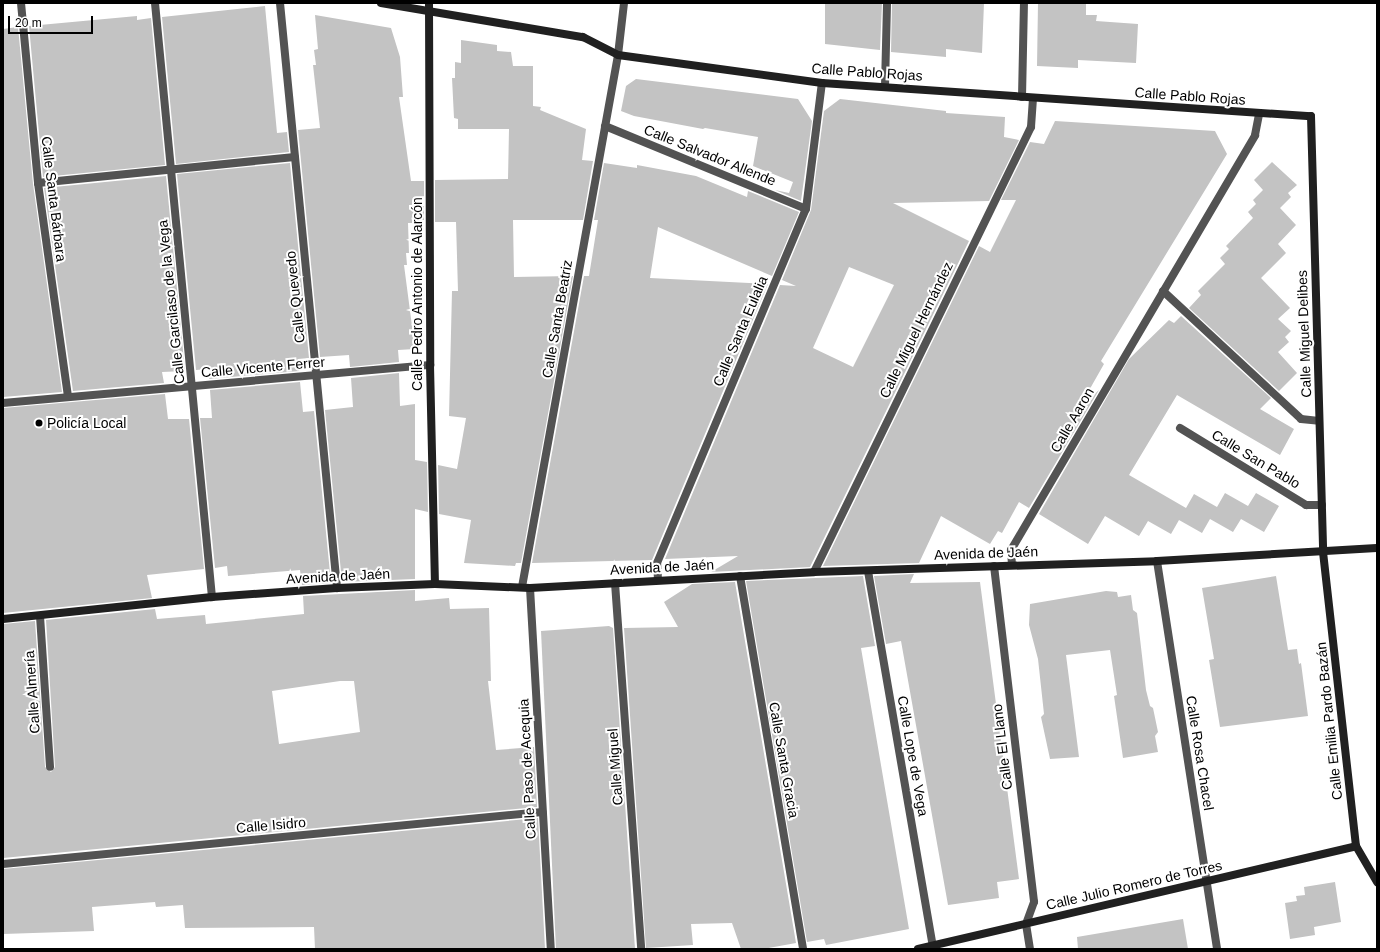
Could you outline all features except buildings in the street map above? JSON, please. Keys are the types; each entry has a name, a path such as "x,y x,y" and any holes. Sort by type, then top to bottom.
{"street":[{"name":"Calle Santa Bárbara","path":"21,3 38,183 68,397"},
{"name":"Calle Garcilaso de la Vega","path":"156,3 170,170 193,386 212,598"},
{"name":"Calle Quevedo","path":"280,3 337,588"},
{"name":"Calle Pablo Rojas","path":"381,3 429,7 583,37 618,55 822,83 885,86 1259,114 1311,116"},
{"name":"Calle Santa Beatriz","path":"522,587 618,55 624,3"},
{"path":"885,86 887,3"},
{"path":"1022,97 1024,3"},
{"name":"Calle Pedro Antonio de Alarcón","path":"429,7 430,365 435,584"},
{"name":"Calle Santa Eulalia","path":"658,580 657,563 806,208 822,83"},
{"name":"Calle Miguel Hernández","path":"814,572 1031,127 1033,98"},
{"name":"Calle Aaron","path":"1012,565 1011,550 1256,135 1259,114"},
{"name":"Calle Miguel Delibes","path":"1311,116 1323,552"},
{"name":"Calle Salvador Allende","path":"605,126 806,208"},
{"path":"38,183 295,156"},
{"path":"1163,291 1301,419 1319,421"},
{"name":"Calle Vicente Ferrer","path":"3,403 430,365"},
{"name":"Calle San Pablo","path":"1180,428 1306,504 1322,506"},
{"name":"Avenida de Jaén","path":"3,619 212,598 337,588 435,584 530,588 814,572 1157,561 1377,548"},
{"name":"Calle Emilia Pardo Bazán","path":"1323,552 1356,846 1377,882"},
{"name":"Calle Rosa Chacel","path":"1157,561 1217,949"},
{"name":"Calle El Llano","path":"994,566 1034,902 1026,924"},
{"name":"Calle Lope de Vega","path":"868,571 933,946"},
{"name":"Calle Santa Gracia","path":"740,576 803,949"},
{"name":"Calle Miguel","path":"615,583 641,949"},
{"name":"Calle Paso de Acequia","path":"530,588 542,812 552,949"},
{"name":"Calle Almería","path":"40,616 50,767"},
{"name":"Calle Isidro","path":"3,864 542,812"},
{"name":"Calle Julio Romero de Torres","path":"918,949 1356,846"},
{"path":"1026,924 1030,949"}],"place":[{"name":"Policía Local","path":"39,423"}]}
